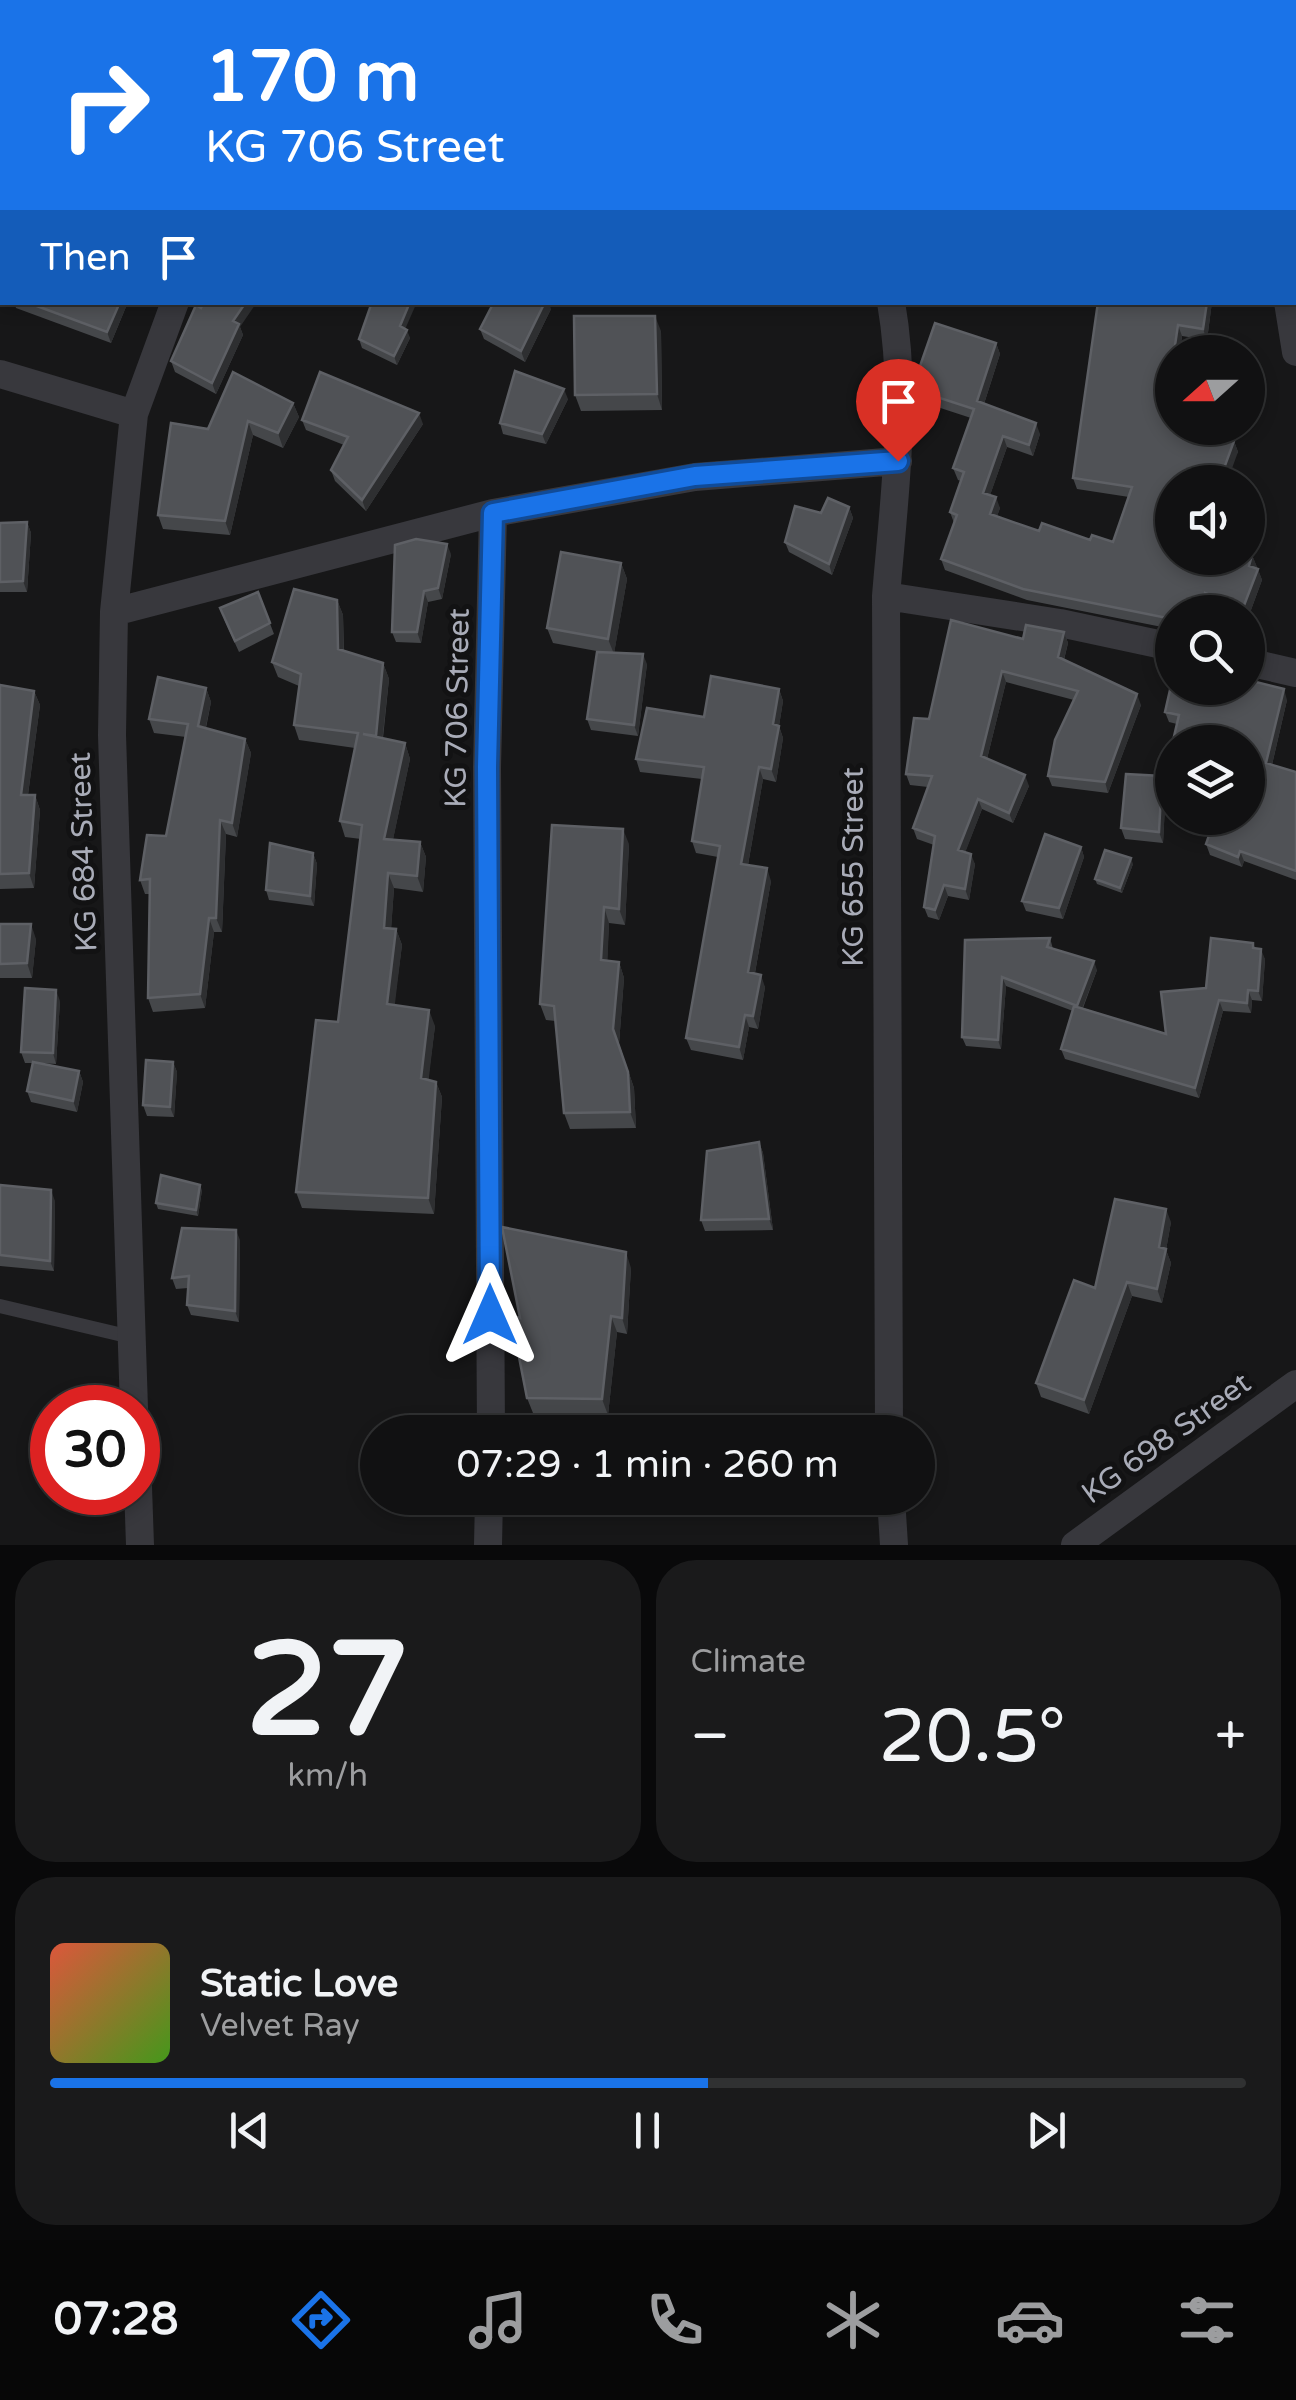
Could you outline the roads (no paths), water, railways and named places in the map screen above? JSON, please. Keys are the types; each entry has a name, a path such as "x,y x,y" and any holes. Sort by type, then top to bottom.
{"street":[{"name":"KG 684 Street","path":"133,1385 112,735 114,612 134,414 174,305"},
{"name":"KG 655 Street","path":"888,1415 885,1314 886,596 898,461 898,344 892,305"},
{"path":"1288,305 1296,352"},
{"path":"0,374 134,414"},
{"path":"114,612 493,513 695,476 898,461"},
{"name":"KG 706 Street","path":"491,1415 487,767 493,513"},
{"path":"886,596 1060,623 1155,643"},
{"path":"1265,666 1296,673"},
{"name":"KG 698 Street","path":"1075,1545 1296,1384"},
{"path":"139,1515 140,1545"},
{"path":"488,1545 489,1515"},
{"path":"893,1515 894,1545"}],"lane":[{"path":"0,1306 130,1337"}]}
